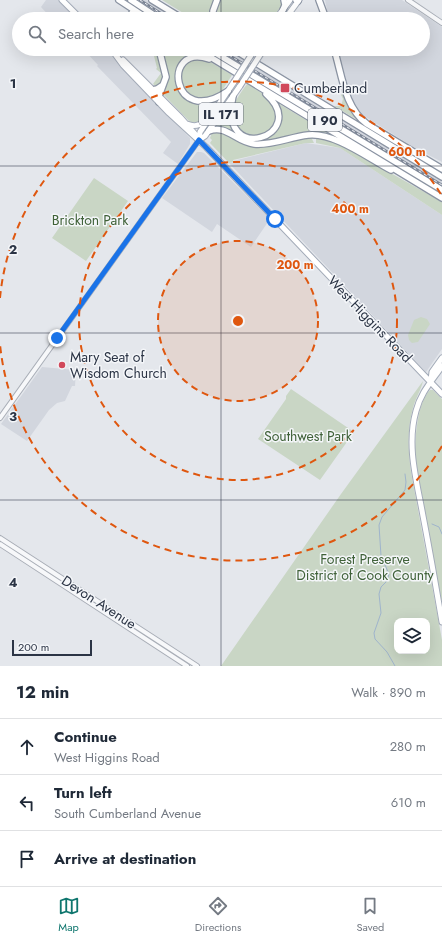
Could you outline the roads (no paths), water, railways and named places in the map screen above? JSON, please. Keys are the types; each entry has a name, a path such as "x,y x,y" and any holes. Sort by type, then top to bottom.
{"highway":[{"path":"116,0 132,12"},
{"path":"119,0 137,12"},
{"path":"131,0 149,12"},
{"path":"152,0 172,12"},
{"path":"213,12 217,0"},
{"path":"283,10 285,5 284,0"},
{"path":"320,0 322,12"},
{"path":"159,99 166,75 161,56"},
{"path":"208,56 441,195"},
{"name":"I 90","path":"220,56 441,195"},
{"name":"I 90","path":"245,56 442,176"},
{"path":"249,56 258,64"},
{"path":"336,56 349,100 357,114 368,124 442,169"},
{"path":"221,64 201,57 189,59 183,63 179,70 179,83 181,90 189,98 202,102 214,99 228,91"},
{"path":"233,96 230,114 234,126 238,132 254,139 261,138 269,134 273,131 278,122 277,108 272,99 252,83"},
{"path":"153,90 164,85"},
{"path":"209,132 214,129 221,129 242,141 260,144 306,135 325,136 339,141 441,195"}],"main road":[{"path":"62,0 74,12"},
{"path":"283,10 290,0"},
{"path":"290,12 298,0"},
{"name":"West Higgins Road","path":"116,56 123,65 186,123 199,140 442,394"},
{"name":"West Higgins Road","path":"117,56 153,90 159,99 189,132 199,140"},
{"name":"IL 171","path":"199,140 200,132 251,56"},
{"name":"IL 171","path":"199,140 206,136 209,132 261,56"},
{"path":"186,123 192,126 200,125 212,115"},
{"path":"430,382 432,372 442,358"},
{"path":"442,366 424,389 416,411 412,432 414,471 442,622"}],"street":[{"path":"408,0 426,12"},
{"path":"430,15 442,23"},
{"path":"0,418 199,140"},
{"name":"Devon Avenue","path":"0,538 197,666"},
{"name":"Devon Avenue","path":"0,544 187,666"}],"waterway":[{"path":"395,666 387,652 375,639 374,633 381,613 379,594 381,587 387,581 389,574 381,556 379,525 382,517 405,490 405,474"},
{"path":"432,524 439,527 442,534"}],"railway":[{"path":"140,0 159,12"},
{"path":"230,56 442,185"}],"place":[{"name":"Cumberland","path":"285,88"},
{"name":"Mary Seat of Wisdom Church","path":"62,365"}],"park label":[{"name":"Brickton Park","path":"90,220"},
{"name":"Southwest Park","path":"308,436"},
{"name":"Forest Preserve District of Cook County","path":"365,568"}]}
